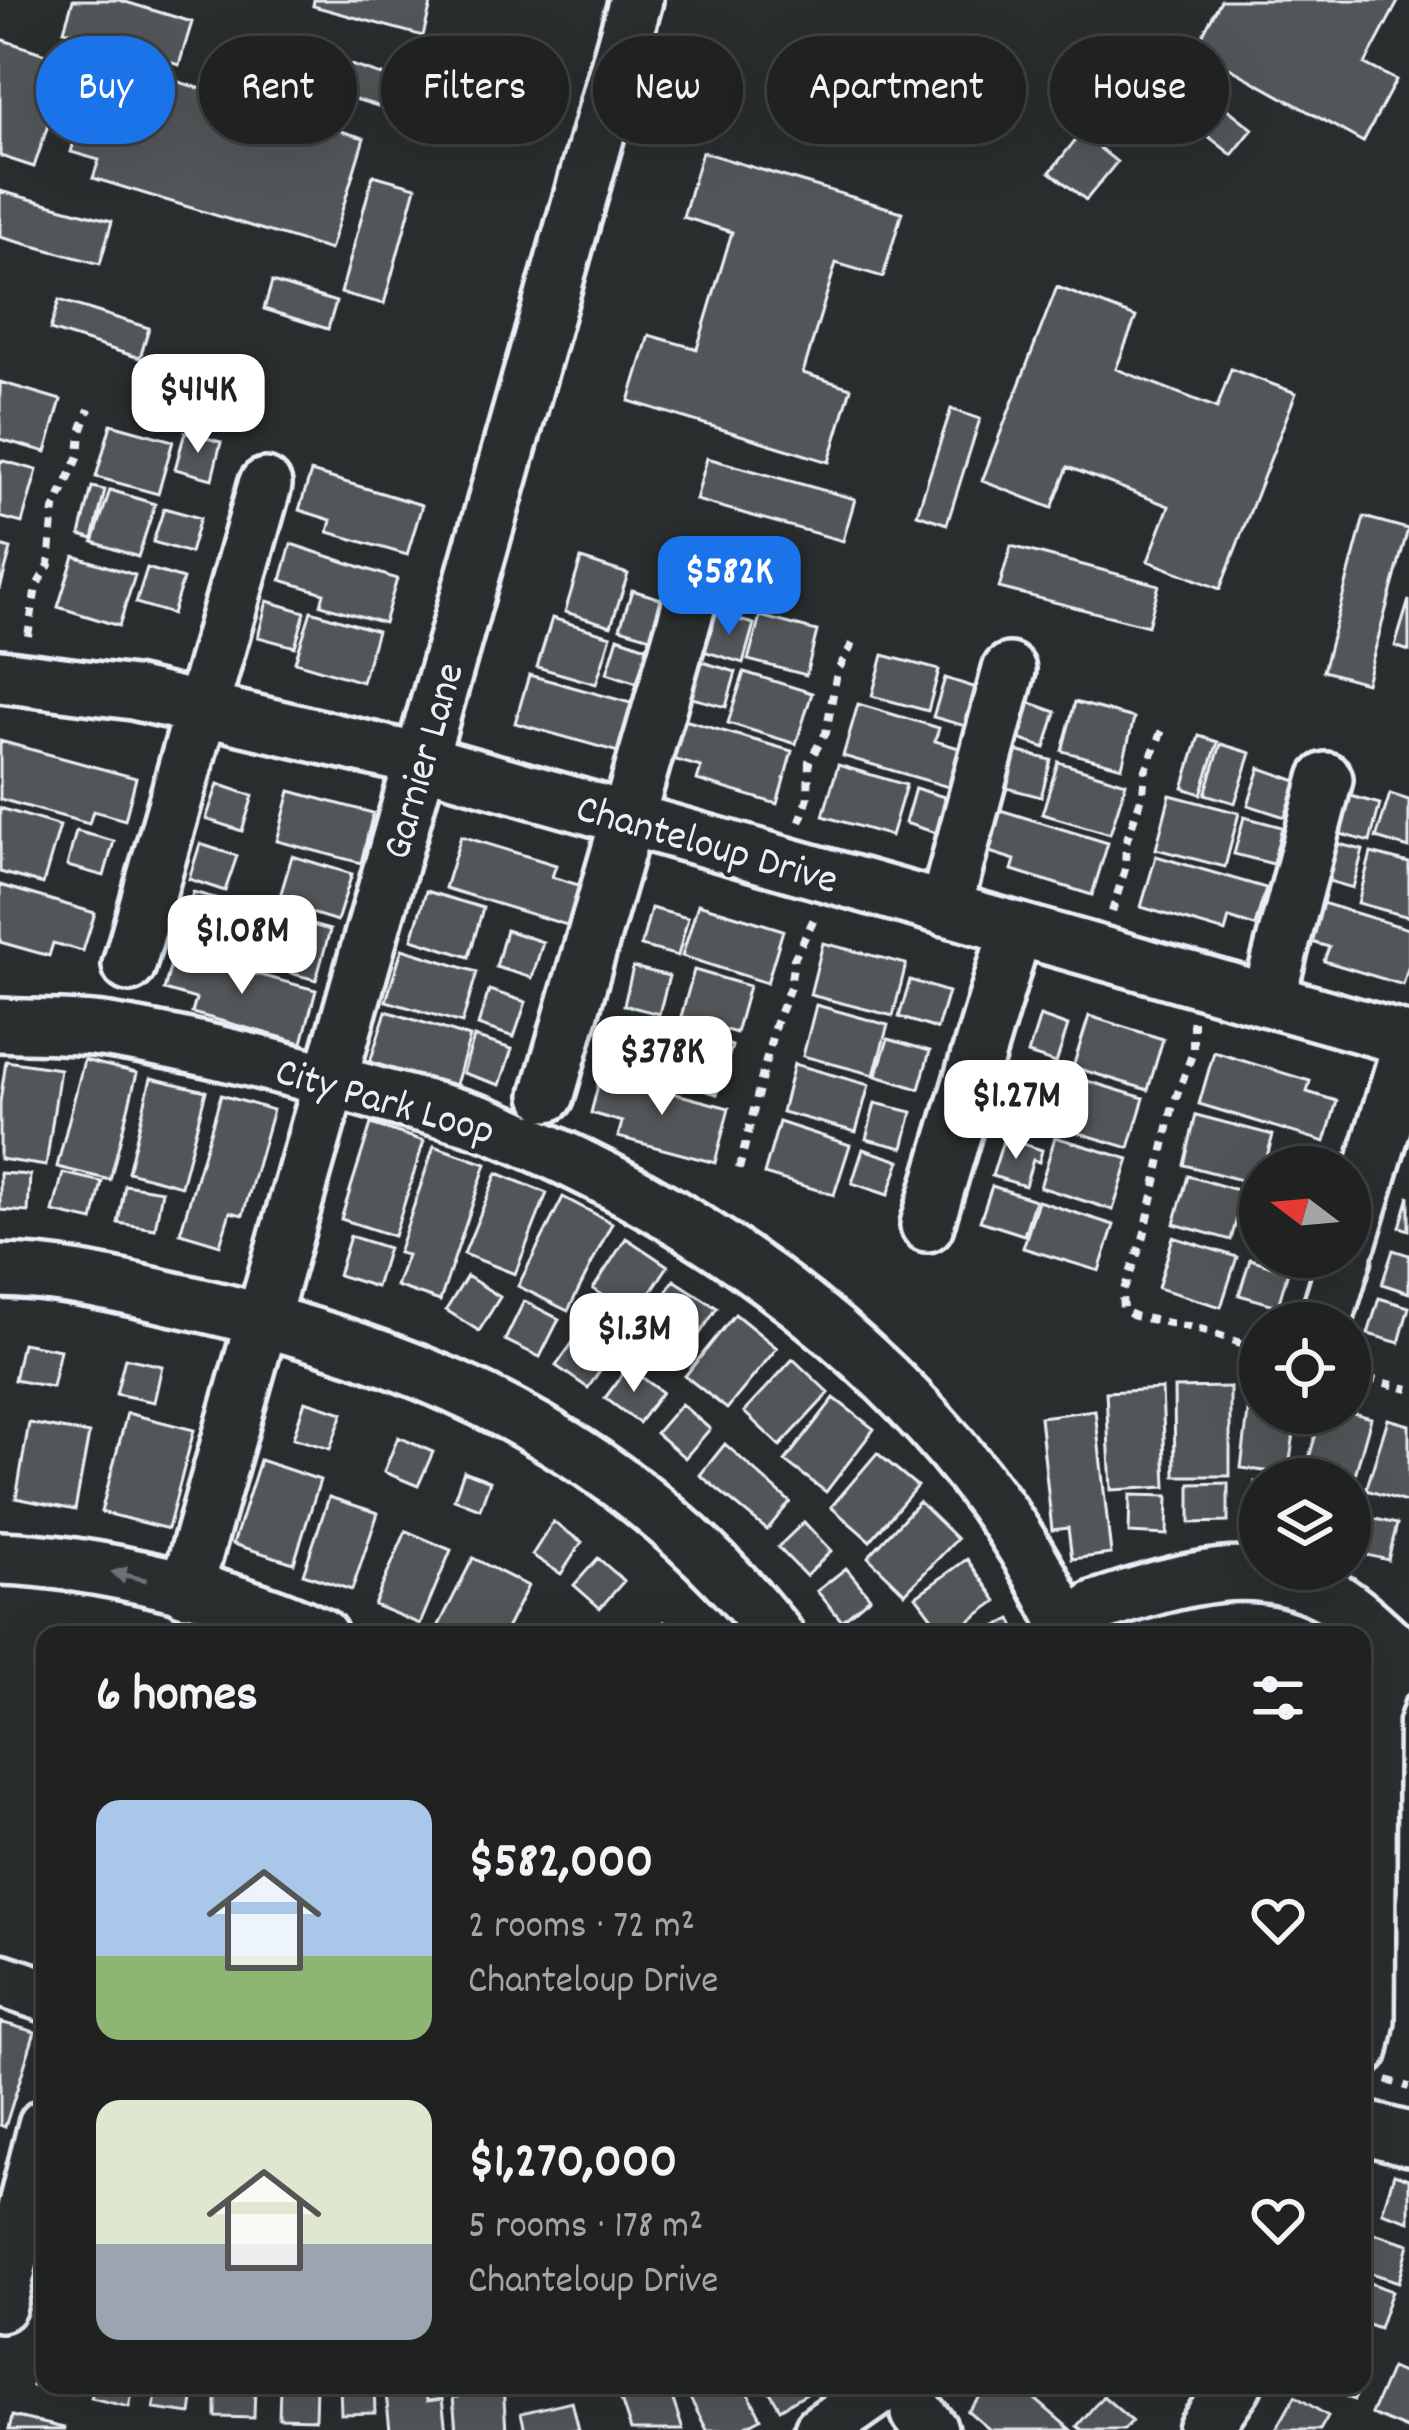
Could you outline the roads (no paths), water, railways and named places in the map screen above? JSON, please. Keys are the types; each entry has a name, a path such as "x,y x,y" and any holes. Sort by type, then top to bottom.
{"street":[{"name":"Garnier Lane","path":"186,1590 636,0"},
{"path":"129,965 265,485"},
{"path":"548,1095 697,577"},
{"path":"945,909 1010,670"},
{"name":"Chanteloup Drive","path":"7,676 133,693 420,760 1409,1042"},
{"path":"1268,1000 1326,779"},
{"path":"927,1226 1016,929"},
{"name":"City Park Loop","path":"0,1025 104,1030 242,1057 501,1129 617,1182 702,1234 820,1317 907,1400 1084,1621"},
{"path":"1371,1170 1409,1042"},
{"path":"0,1271 53,1272 263,1318 392,1358 534,1424 630,1491 713,1562 769,1626"},
{"path":"0,1558 58,1560 186,1590 301,1626"},
{"path":"1084,1621 1184,1578 1250,1572 1294,1580 1336,1600 1361,1626"},
{"path":"1371,1637 1399,1666 1371,1713"},
{"path":"0,1980 36,1992"},
{"path":"1371,2129 1409,2139"},
{"path":"13,2288 36,2171"},
{"path":"1204,2430 1229,2394"},
{"path":"821,2430 911,2409"}]}
